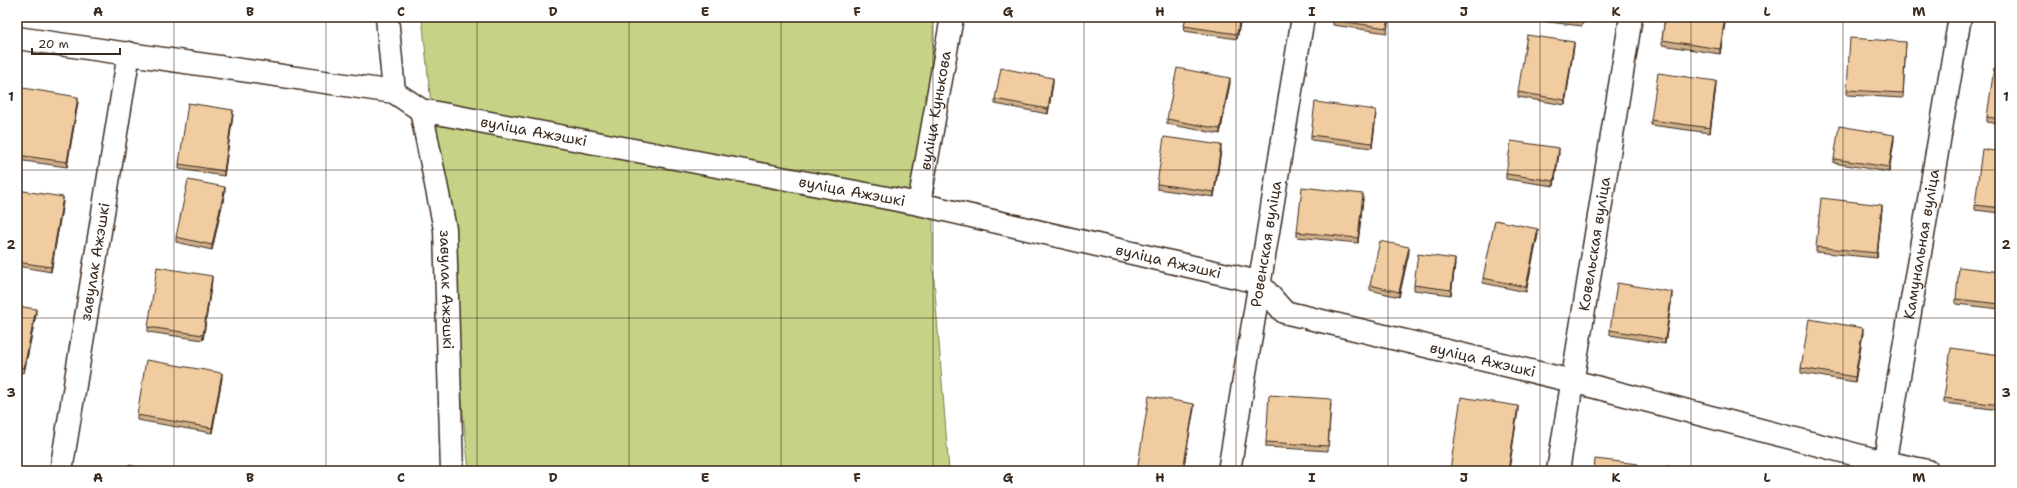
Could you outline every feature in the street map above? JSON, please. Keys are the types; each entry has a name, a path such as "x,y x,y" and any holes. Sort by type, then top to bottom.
{"street":[{"path":"387,17 394,92"},
{"name":"вуліца Кунькова","path":"919,204 952,17"},
{"name":"Ровенская вуліца","path":"1229,471 1258,282 1303,17"},
{"name":"Ковельская вуліца","path":"1558,471 1631,17"},
{"name":"Камунальная вуліца","path":"1883,466 1960,17"},
{"name":"вуліца Ажэшкі","path":"17,38 394,92 421,110 919,204 1258,282 1284,312 1572,381 1883,466 1928,471"},
{"name":"завулак Ажэшкі","path":"61,471 129,53"},
{"name":"завулак Ажэшкі","path":"421,110 445,229 452,471"}],"green space":[{"path":"422,17 933,17 933,266 949,471 469,471"}],"building":[{"path":"1186,17 1240,17 1237,34 1184,26"},
{"path":"1333,17 1389,17 1387,28 1333,20"},
{"path":"1549,17 1583,17 1582,22"},
{"path":"1665,17 1725,17 1720,49 1662,40"},
{"path":"1527,35 1574,42 1565,100 1518,92"},
{"path":"1850,38 1906,42 1903,93 1847,90"},
{"path":"1001,68 1053,78 1048,109 995,99"},
{"path":"1177,68 1230,78 1220,129 1167,119"},
{"path":"1994,68 2000,68 2000,119 1987,117"},
{"path":"1658,73 1716,81 1710,128 1651,120"},
{"path":"17,87 78,97 67,162 17,155"},
{"path":"1315,102 1376,110 1372,143 1311,135"},
{"path":"188,103 233,110 224,171 179,164"},
{"path":"1839,126 1894,135 1889,167 1834,159"},
{"path":"1164,137 1221,145 1214,192 1157,184"},
{"path":"1511,141 1559,148 1554,181 1506,174"},
{"path":"1982,149 2000,152 2000,208 1975,205"},
{"path":"188,180 225,187 212,245 176,237"},
{"path":"1302,187 1363,194 1358,238 1297,232"},
{"path":"17,190 63,197 51,267 17,262"},
{"path":"1821,198 1882,205 1877,253 1816,247"},
{"path":"1495,220 1538,229 1526,287 1483,278"},
{"path":"1380,241 1409,247 1399,292 1370,285"},
{"path":"1418,254 1455,259 1451,290 1414,285"},
{"path":"157,267 212,276 203,335 148,327"},
{"path":"1959,267 2000,272 2000,304 1956,299"},
{"path":"1617,283 1672,292 1665,339 1610,330"},
{"path":"17,306 36,309 24,368 17,367"},
{"path":"1809,319 1863,328 1855,377 1801,368"},
{"path":"1951,348 2000,355 2000,405 1944,398"},
{"path":"146,360 222,373 212,428 137,415"},
{"path":"1269,395 1331,399 1328,446 1266,442"},
{"path":"1149,396 1194,404 1183,471 1137,471"},
{"path":"1461,397 1518,406 1508,471 1450,470"},
{"path":"1595,459 1638,464 1637,471 1594,471"},
{"path":"128,465 159,471 127,471"},
{"path":"1666,466 1699,471 1665,471"}]}
